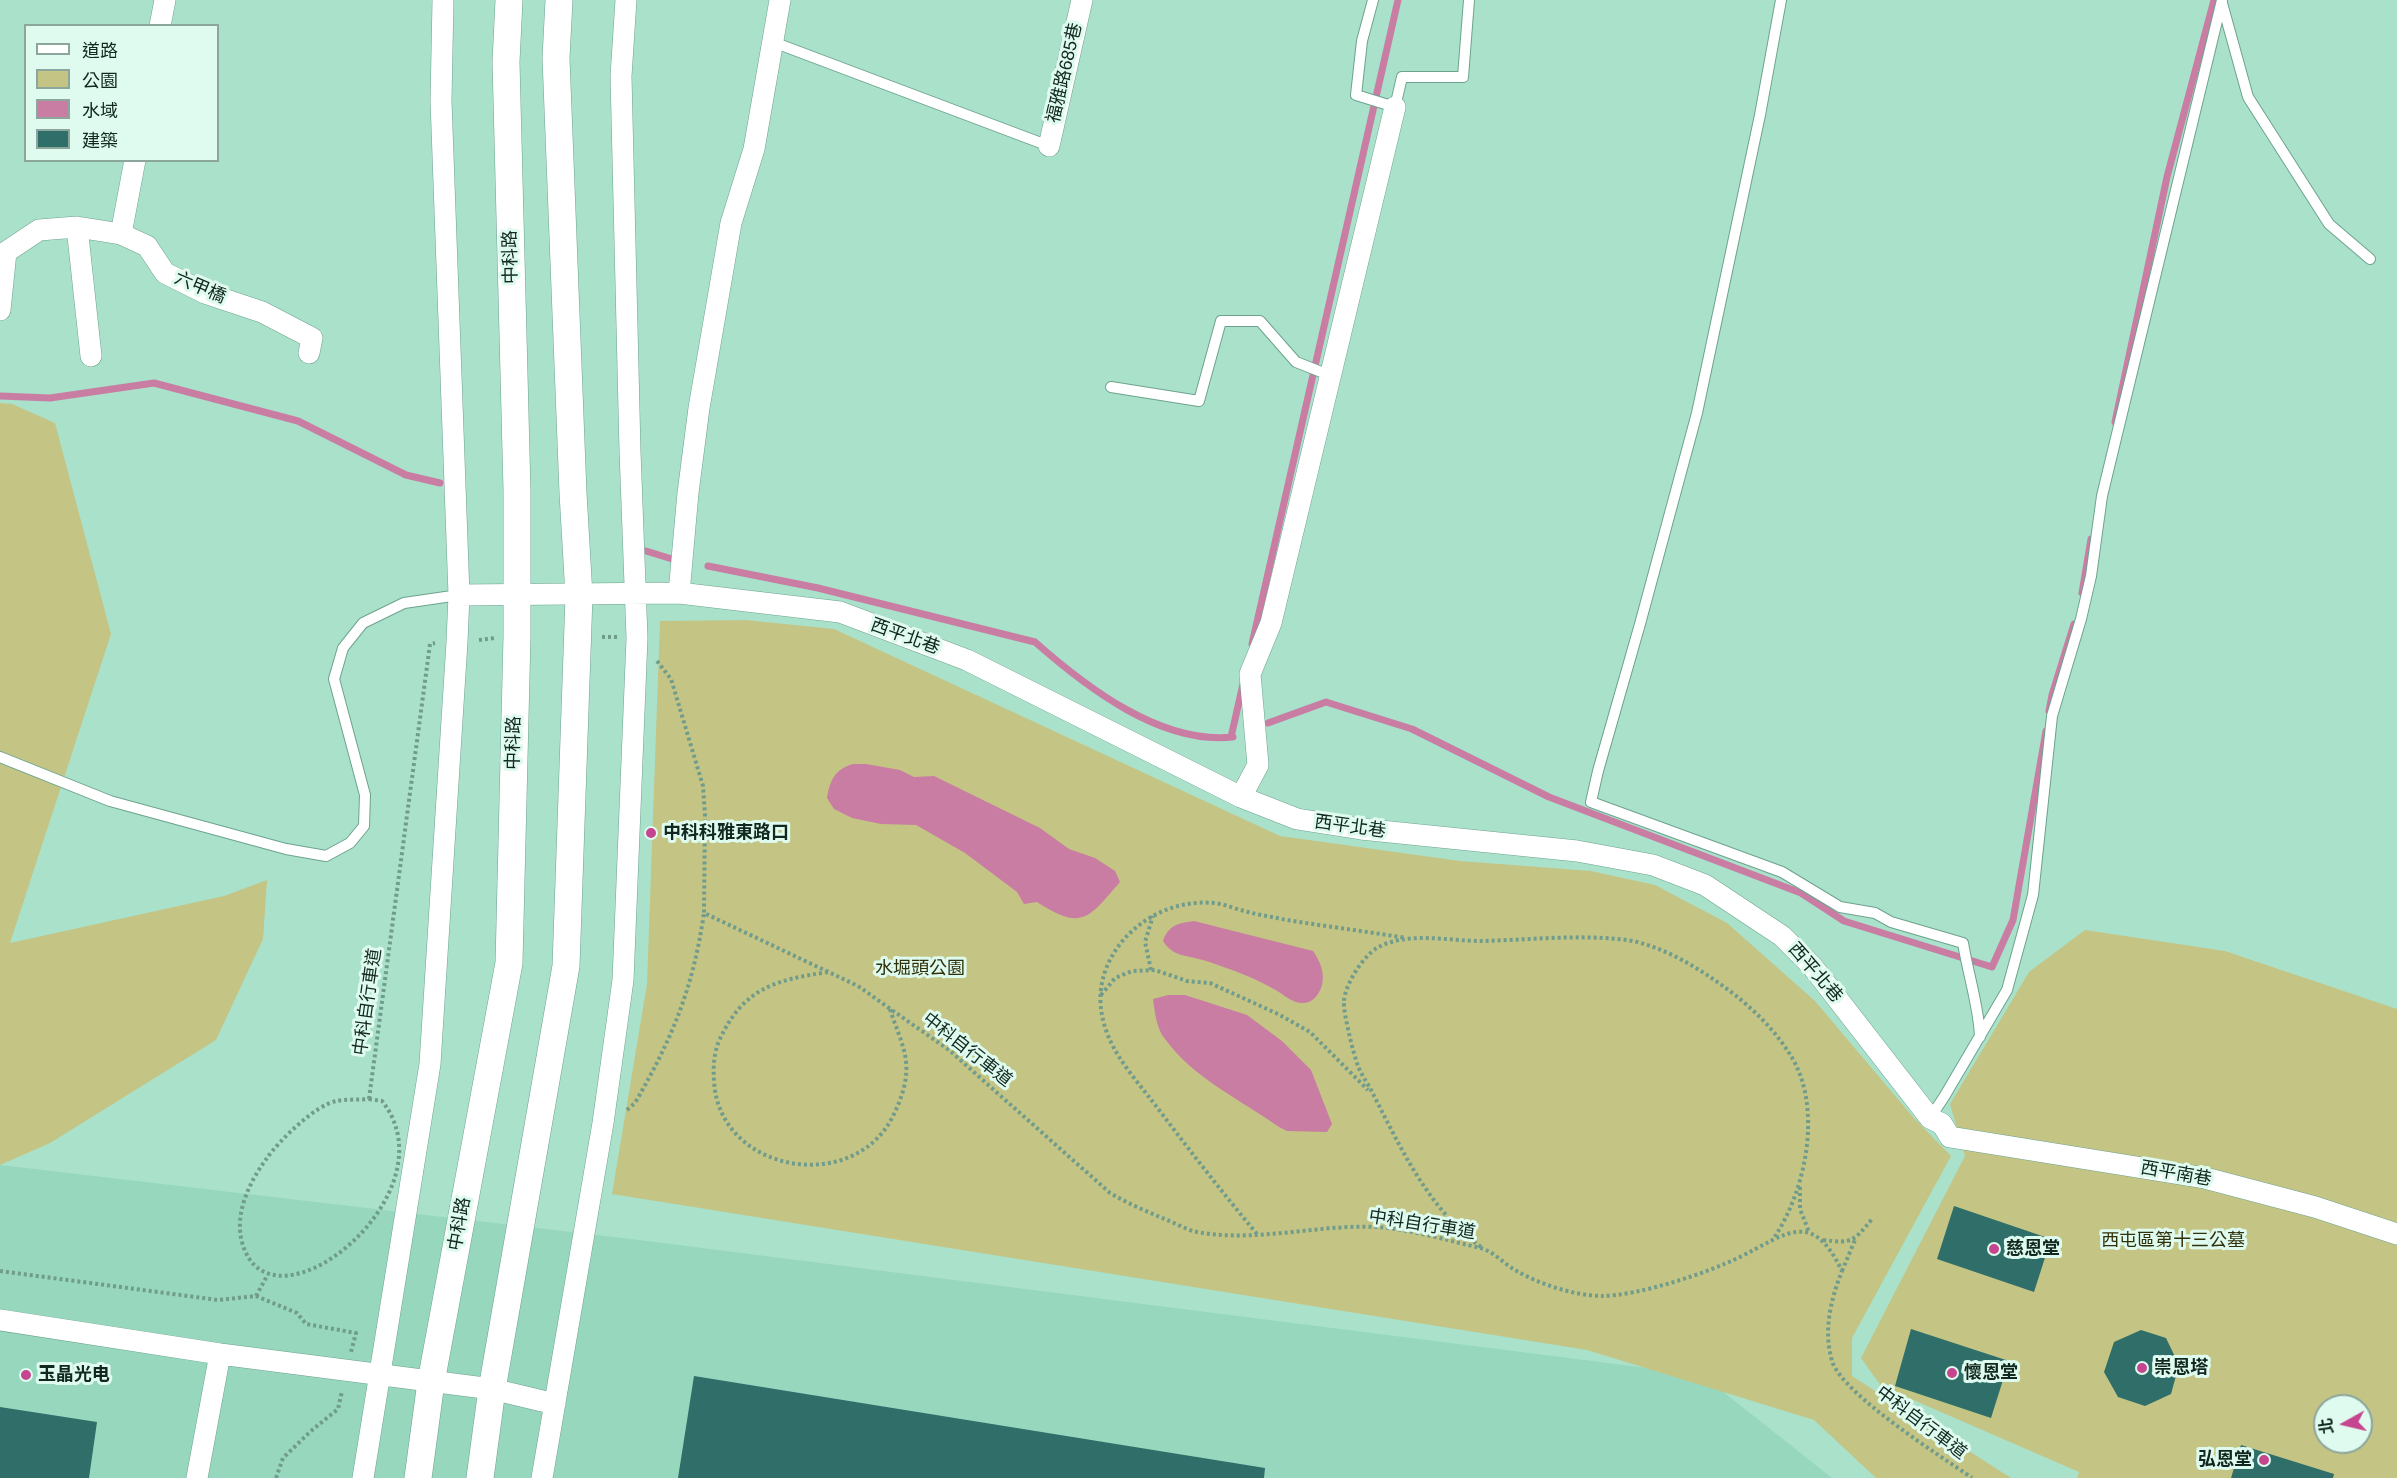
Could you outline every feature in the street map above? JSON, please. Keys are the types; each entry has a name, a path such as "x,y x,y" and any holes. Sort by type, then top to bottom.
{"street":[{"path":"160,24 165,0"},
{"path":"363,1478 430,1064 459,595 441,112 443,0"},
{"name":"中科路","path":"418,1478 431,1382 508,963 517,636 515,596 517,491 506,62 509,0"},
{"path":"480,1478 492,1389 566,966 579,596 556,58 559,0"},
{"path":"542,1478 603,1123 623,980 637,638 621,76 627,0"},
{"path":"679,593 688,493 699,408 731,223 754,149 780,0"},
{"name":"福雅路685巷","path":"1049,146 1082,0"},
{"path":"1241,797 1258,765 1251,674 1271,623 1395,107"},
{"path":"0,310 6,252 39,230 77,227 121,234 135,162"},
{"path":"77,227 92,356"},
{"name":"六甲橋","path":"121,234 147,246 165,273 205,293 262,312 312,338 309,353"},
{"name":"西平北巷","path":"459,595 579,596 679,593 840,612 967,660 1241,797 1298,819 1361,830 1577,851 1653,865 1705,885 1782,936 1812,966 1930,1118 1942,1124 1950,1137"},
{"name":"西平南巷","path":"1950,1137 2205,1178 2315,1207 2397,1234"},
{"path":"0,1320 220,1354 492,1389 555,1404"},
{"path":"198,1478 220,1354"}],"lane":[{"path":"1373,0 1362,41 1356,95 1395,107 1402,77 1463,77 1469,0"},
{"path":"1781,0 1760,115 1697,413 1641,624 1598,771 1592,802 1782,872 1840,907 1875,913 1891,922 1963,944 1969,981 1979,1019 1980,1037"},
{"path":"1930,1118 2007,990 2033,895 2052,716 2081,619 2091,576 2102,496 2222,1"},
{"path":"2222,1 2248,97 2329,224 2370,259"},
{"path":"773,42 1049,146"},
{"path":"1111,387 1199,401 1221,321 1260,321 1296,362 1329,375"},
{"path":"0,757 110,801 286,849 326,856 350,843 364,826 365,795 334,679 343,648 363,623 404,603 459,595"}],"path":[{"path":"603,1123 622,1114 635,1103 670,1038 693,975 704,913 706,825 703,786 670,679 637,638"},
{"name":"中科自行車道","path":"369,1099 430,644"},
{"path":"1257,1234 1208,1176 1117,1055 1105,1030 1101,996 1105,967 1114,950 1130,932 1170,907 1215,903 1296,921 1410,939"},
{"name":"中科自行車道","path":"704,913 858,986 949,1050 1110,1193 1132,1206 1194,1232 1221,1235 1380,1227 1485,1249"},
{"path":"1151,970 1145,942 1154,915"},
{"name":"中科自行車道","path":"1773,1240 1783,1224 1800,1183 1805,1164 1809,1127 1801,1080 1792,1057 1744,1001 1698,968 1671,954 1628,940 1552,937 1482,941 1410,939 1394,941 1376,948 1357,969 1344,1001 1358,1067 1426,1191 1458,1228 1515,1270 1572,1292 1599,1296 1623,1295 1665,1284 1733,1260 1795,1232 1809,1233 1800,1209 1800,1183"},
{"path":"1101,996 1115,978 1132,971 1151,970 1186,981 1210,983 1278,1014 1310,1032 1374,1096"},
{"path":"828,972 788,978 753,995 727,1023 717,1046 713,1066 717,1099 723,1114 735,1132 752,1149 787,1163 814,1165 846,1159 870,1145 881,1135 890,1123 906,1082 906,1061 889,1008"},
{"path":"369,1099 382,1101 392,1114 397,1131 398,1169 386,1198 370,1224 351,1245 331,1259 295,1274 267,1276 252,1265 244,1251 238,1227 251,1180 270,1153 307,1117 334,1101 369,1099"},
{"name":"中科自行車道","path":"1872,1219 1855,1240 1830,1304 1829,1328 1833,1362 1847,1382 1886,1418 1972,1478"},
{"path":"1809,1233 1823,1240 1846,1243 1855,1240"},
{"path":"1823,1240 1842,1271"},
{"path":"0,1271 218,1300 256,1296 267,1276"}],"shaded area":[{"path":"0,1165 639,1240 1702,1375 1832,1478 0,1478"}],"green space":[{"path":"0,403 12,404 55,423 111,634 10,943 224,896 267,880 263,939 216,1040 50,1143 0,1165"},
{"name":"水堀頭公園","path":"745,620 834,629 1280,836 1460,861 1591,871 1655,885 1727,923 1815,1001 1913,1117 1951,1156 1852,1338 1852,1376 2011,1478 1876,1478 1814,1420 1587,1350 612,1194 647,984 660,621"},
{"name":"西屯區第十三公墓","path":"2085,930 2225,951 2397,1009 2397,1478 2077,1478 2079,1472 1881,1386 1861,1358 1965,1156 1950,1104 2029,972"}],"water":[{"path":"853,764 900,770 914,777 934,776 1040,828 1069,849 1095,858 1115,871 1120,882 1100,905 1083,917 1064,916 1037,902 1024,904 1017,892 965,853 916,825 881,824 852,818 834,809 827,798 834,776"},
{"path":"1194,921 1313,951 1322,971 1323,980 1320,991 1310,1001 1297,1002 1232,970 1180,955 1171,950 1163,941 1168,931 1179,924"},
{"path":"1168,995 1185,995 1247,1015 1282,1041 1311,1070 1332,1124 1327,1132 1287,1131 1218,1088 1189,1065 1165,1039 1158,1025 1153,999"}],"building":[{"name":"慈恩堂","path":"1954,1206 2051,1239 2034,1292 1937,1259"},
{"name":"懷恩堂","path":"1911,1329 2009,1361 1991,1418 1895,1386"},
{"name":"崇恩塔","path":"2141,1330 2166,1338 2179,1365 2171,1394 2145,1406 2118,1397 2104,1372 2114,1342"},
{"path":"694,1376 1265,1468 1264,1478 678,1478"},
{"path":"0,1407 97,1422 89,1478 0,1478"},
{"name":"弘恩堂","path":"2241,1445 2334,1474 2333,1478 2231,1478"}],"waterway":[{"path":"1252,644 1398,0"},
{"path":"2115,422 2167,177 2214,0"},
{"path":"0,396 50,398 154,383 298,421 406,475 440,483"},
{"path":"2082,593 2091,539"},
{"path":"646,551 672,559"},
{"path":"708,566 818,588 1035,642 1101,694 1152,722 1179,732 1206,737 1233,737"},
{"path":"2049,711 2074,624"},
{"path":"1231,737 1243,684"},
{"path":"1268,723 1326,702 1412,729 1549,797 1801,893 1844,921 1992,967 2013,920 2046,731"}],"place":[{"name":"中科科雅東路口","path":"651,833"},
{"name":"慈恩堂","path":"1994,1249"},
{"name":"崇恩塔","path":"2142,1368"},
{"name":"懷恩堂","path":"1952,1373"},
{"name":"玉晶光电","path":"26,1375"},
{"name":"弘恩堂","path":"2264,1460"}]}
